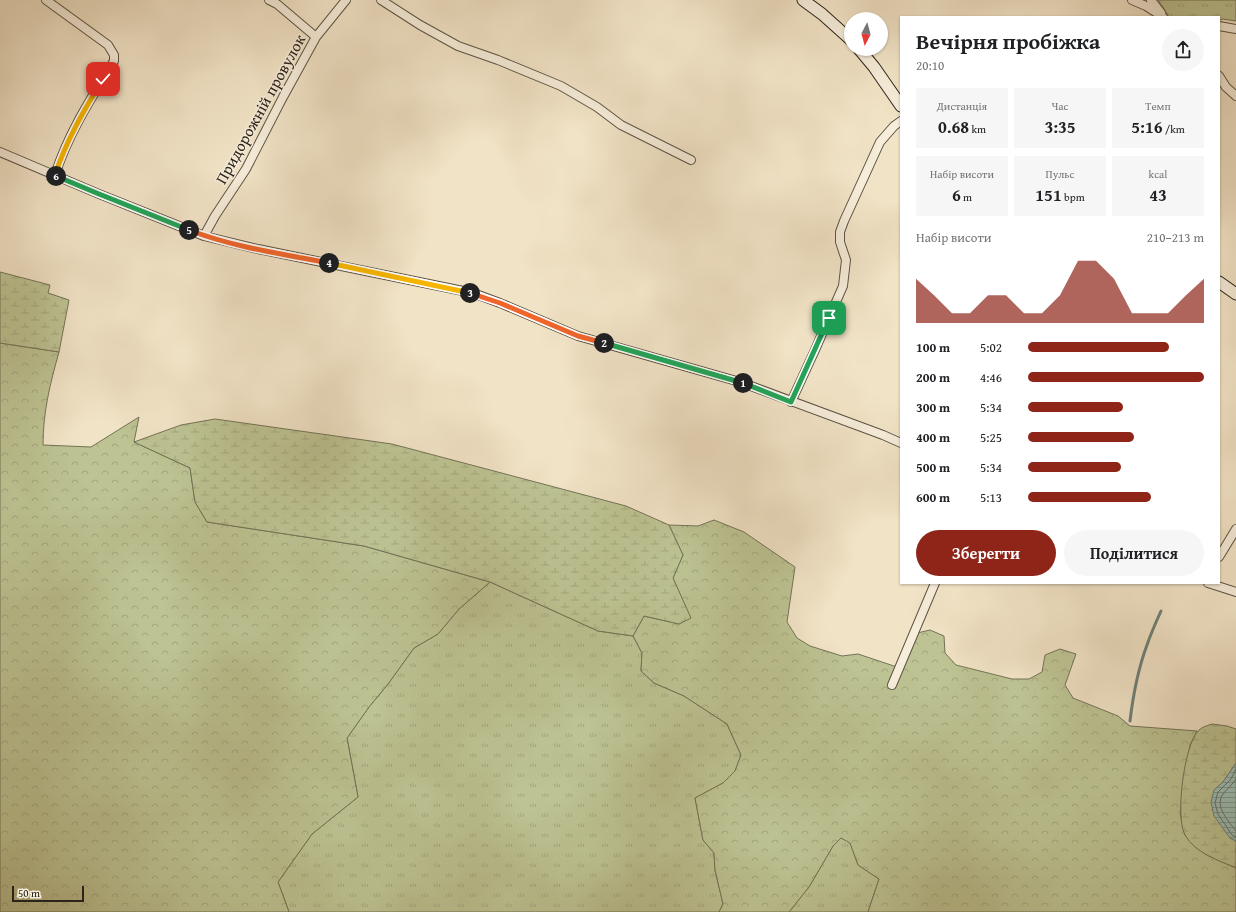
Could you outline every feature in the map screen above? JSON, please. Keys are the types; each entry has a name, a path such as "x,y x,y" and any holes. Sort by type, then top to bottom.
{"street":[{"path":"46,0 108,45 114,55 114,61 83,111 69,137 55,175"},
{"path":"269,0 277,4 316,37"},
{"name":"Придорожній провулок","path":"204,236 215,216 246,169 283,96 316,37 346,0"},
{"path":"381,0 420,25 458,46 498,60 561,86 597,107 621,125 691,160"},
{"path":"803,0 822,14 844,34"},
{"path":"1132,0 1146,6 1162,16"},
{"path":"1151,0 1163,16"},
{"path":"1220,26 1236,29"},
{"path":"865,56 900,105"},
{"path":"1220,78 1226,87 1236,96"},
{"path":"791,402 816,350 843,286 846,260 840,242 840,232 844,221 880,142 894,126 900,122"},
{"path":"0,152 204,236 258,249 473,293 578,336 740,382 900,443"},
{"path":"1220,283 1236,294"},
{"path":"1220,555 1236,529"},
{"path":"892,685 935,584"},
{"path":"1211,584 1236,592"}],"green space":[{"path":"1158,0 1236,0 1236,21 1220,20 1220,16 1168,15"},
{"path":"0,272 50,285 48,293 69,300 59,352 0,343"},
{"path":"0,343 59,352 44,421 43,445 91,447 139,417 134,442 190,468 195,502 207,522 364,546 490,582 459,609 438,634 414,648 347,738 358,797 312,834 278,882 289,912 0,912"},
{"path":"215,419 392,444 626,506 669,525 683,555 673,578 691,618 679,624 644,616 633,636 598,631 490,582 364,546 207,522 195,502 190,468 134,442 181,425"},
{"path":"714,520 744,532 795,567 787,622 797,638 810,646 842,656 858,654 897,667 913,634 930,630 944,636 945,653 956,665 1012,679 1029,679 1042,672 1045,655 1060,649 1076,654 1065,685 1073,698 1118,716 1130,726 1197,731 1190,745 1180,813 1185,835 1194,846 1207,855 1236,868 1236,912 868,912 879,879 858,865 850,843 841,838 833,846 809,887 789,912 719,912 723,904 715,870 714,853 703,840 695,798 723,783 735,771 741,755 727,724 684,696 654,683 641,671 642,653 633,636 644,616 679,624 690,618 673,578 683,555 669,525 698,526"},
{"path":"490,582 598,631 633,636 642,653 641,671 654,683 684,696 727,724 741,755 735,771 723,783 695,798 703,840 714,853 715,870 723,904 719,912 289,912 278,882 312,834 358,797 347,738 414,648 438,634 459,609"},
{"path":"1212,724 1236,729 1236,763 1223,782 1214,790 1230,838 1236,841 1236,868 1215,859 1195,847 1185,835 1182,826 1182,782 1189,751 1193,739 1198,731"},
{"path":"841,838 850,842 858,865 879,879 868,912 789,912 809,887 833,846"}],"water":[{"path":"1236,763 1236,841 1230,838 1214,816 1211,802 1214,790 1223,782"}],"waterway":[{"path":"1130,721 1138,673 1150,636 1161,611"}],"route":[{"path":"103,79 69,137 55,175 204,236 258,249 473,293 578,336 740,382 791,402 816,350 829,318"}]}
